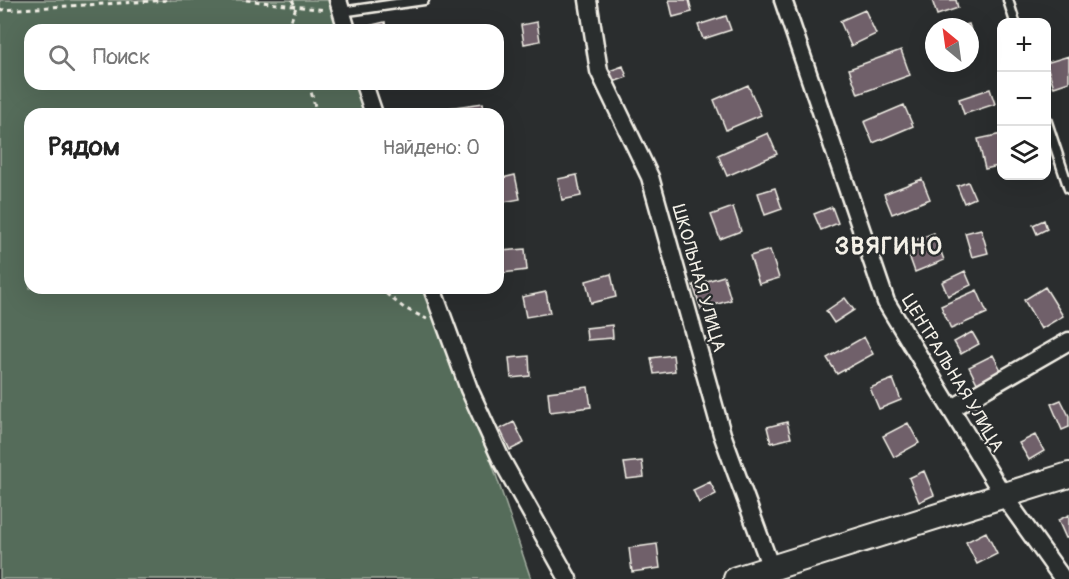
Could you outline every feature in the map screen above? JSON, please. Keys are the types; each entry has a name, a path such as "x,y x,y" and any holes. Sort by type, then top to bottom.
{"main road":[{"path":"736,579 1069,475"}],"street":[{"name":"ШКОЛЬНАЯ УЛИЦА","path":"588,0 599,71 650,177 722,434 771,568"},
{"name":"ЦЕНТРАЛЬНАЯ УЛИЦА","path":"783,0 886,302 1003,495 1063,579"},
{"path":"339,6 344,24"},
{"path":"366,90 372,108"},
{"path":"434,294 469,389 501,459 568,579"},
{"path":"951,409 1069,341"}],"lane":[{"path":"339,6 424,0"},
{"path":"1008,0 1014,18"},
{"path":"1049,126 1069,189"}],"path":[{"path":"0,10 171,0"},
{"path":"246,0 296,7 339,6"},
{"path":"292,0 296,7 292,24"},
{"path":"311,90 315,108"},
{"path":"386,294 404,308 445,327"}],"green space":[{"path":"0,0 338,0 345,24 24,24 24,90 367,90 373,108 24,108 24,294 435,294 531,579 0,579"}],"building":[{"path":"669,0 689,0 692,12 673,17"},
{"path":"932,0 956,0 958,8 937,15"},
{"path":"865,10 876,34 851,46 840,21"},
{"path":"726,16 731,30 703,39 698,25"},
{"path":"537,22 540,41 524,44 521,25"},
{"path":"901,50 910,75 858,94 849,69"},
{"path":"1069,56 1069,82 1054,87 1051,78 1051,61"},
{"path":"623,66 627,77 608,84 604,73"},
{"path":"748,85 761,115 726,130 714,100"},
{"path":"990,89 995,104 964,114 959,99"},
{"path":"483,103 484,108 448,108"},
{"path":"904,105 913,126 873,143 864,122"},
{"path":"768,133 777,154 727,176 718,155"},
{"path":"997,135 997,166 985,169 978,139"},
{"path":"515,175 520,199 504,202 504,178"},
{"path":"577,175 581,196 562,200 558,179"},
{"path":"922,179 930,199 892,214 884,194"},
{"path":"968,182 975,198 964,203 957,186"},
{"path":"775,188 782,209 765,215 758,193"},
{"path":"733,207 741,231 720,239 711,215"},
{"path":"832,207 838,223 821,230 814,214"},
{"path":"1044,220 1047,229 1037,234 1033,225"},
{"path":"981,229 988,253 972,257 965,233"},
{"path":"934,233 944,260 915,272 905,244"},
{"path":"525,249 527,270 504,273 504,251"},
{"path":"770,250 779,278 759,284 750,256"},
{"path":"965,271 971,285 948,296 942,282"},
{"path":"611,274 616,297 591,303 586,281"},
{"path":"724,276 731,300 701,309 693,285"},
{"path":"1045,287 1063,316 1041,329 1024,300"},
{"path":"977,290 987,313 951,329 941,306"},
{"path":"546,292 550,313 526,317 522,297"},
{"path":"845,298 854,310 834,323 826,311"},
{"path":"612,325 613,338 587,340 586,328"},
{"path":"972,332 979,344 961,354 954,342"},
{"path":"864,337 873,354 837,374 827,358"},
{"path":"673,355 675,371 654,374 651,358"},
{"path":"993,355 1002,372 978,385 969,367"},
{"path":"529,356 530,376 511,378 509,358"},
{"path":"893,379 901,400 879,409 870,388"},
{"path":"588,387 591,407 550,412 548,392"},
{"path":"1061,400 1069,416 1069,427 1062,430 1051,404"},
{"path":"514,422 524,443 510,450 500,429"},
{"path":"787,422 791,438 771,443 767,427"},
{"path":"908,423 919,443 894,457 883,436"},
{"path":"1035,435 1044,451 1029,460 1019,443"},
{"path":"642,461 644,477 627,479 624,463"},
{"path":"924,471 934,495 919,502 909,478"},
{"path":"710,482 716,494 699,503 693,490"},
{"path":"1069,515 1069,537 1066,538 1058,520"},
{"path":"986,532 997,554 977,564 966,542"},
{"path":"657,544 660,568 632,572 629,548"}],"district":[{"name":"ЗВЯГИНО","path":"889,246"}]}
